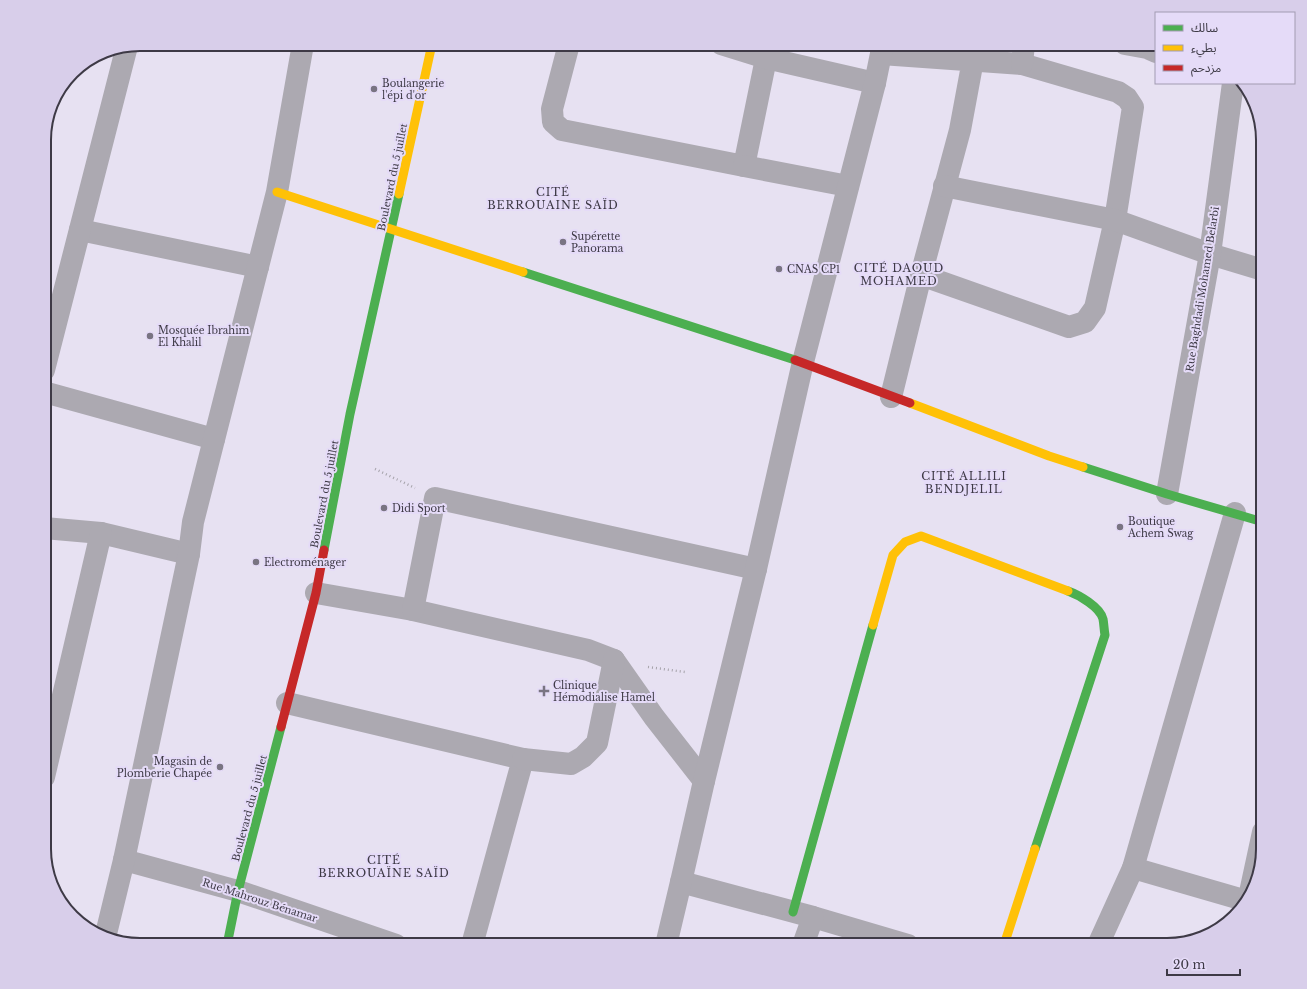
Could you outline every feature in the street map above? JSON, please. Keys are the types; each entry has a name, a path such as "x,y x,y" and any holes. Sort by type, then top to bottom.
{"street":[{"path":"107,931 124,860 189,554 193,522 277,192 302,51"},
{"name":"Boulevard du 5 juillet","path":"228,938 238,890 316,593 350,414 430,51"},
{"path":"567,51 552,109 553,122 562,130 848,186"},
{"path":"744,166 768,51 875,83"},
{"path":"668,938 704,781 756,569 803,362 875,83 882,51"},
{"path":"899,51 973,60 1023,54 1118,92 1127,98 1133,107 1115,220 1095,308 1085,322 1069,327 921,275"},
{"path":"51,343 125,52"},
{"path":"891,397 944,186 960,130 973,60"},
{"name":"Rue Baghdadi Mohamed Belarbi","path":"1167,494 1210,254 1226,87"},
{"path":"944,186 1115,220 1210,254 1256,268"},
{"path":"277,192 803,362 891,397 1049,456 1167,494 1256,520"},
{"path":"80,230 258,266"},
{"path":"51,394 214,439"},
{"path":"413,610 435,498 756,569"},
{"path":"1101,938 1133,868 1235,513"},
{"path":"51,529 101,533 189,554"},
{"path":"51,725 101,533"},
{"path":"803,938 803,915 893,555 901,544 911,538 921,536 1077,594 1095,608 1103,617 1105,635 1006,938"},
{"path":"316,593 413,610 588,650 616,663 654,717 704,781"},
{"path":"287,703 523,759 570,764 583,757 597,743 616,663"},
{"path":"474,938 523,759"},
{"name":"Rue Mahrouz Bénamar","path":"124,860 238,890 376,938"},
{"path":"1133,868 1241,899"},
{"path":"681,882 884,938"}],"path":[{"path":"375,469 435,498"},
{"path":"616,663 686,672"}],"traffic: fast":[{"path":"324,550 350,414 399,194"},
{"path":"523,272 795,360"},
{"path":"1083,467 1167,494 1256,520"},
{"path":"1035,849 1105,635 1103,619 1098,610 1083,598 1068,591"},
{"path":"793,912 873,625"},
{"path":"228,938 238,891 281,727"}],"traffic: slow":[{"path":"399,194 430,51"},
{"path":"277,192 523,272"},
{"path":"910,403 1049,456 1083,467"},
{"path":"873,625 893,555 905,542 921,536 1068,591"},
{"path":"1006,938 1035,849"}],"traffic: jam":[{"path":"795,360 910,403"},
{"path":"281,727 316,593 324,550"}],"place":[{"name":"Boulangerie l'épi d'or","path":"374,89"},
{"name":"Supérette Panorama","path":"563,242"},
{"name":"CNAS CP1","path":"779,269"},
{"name":"Mosquée Ibrahim El Khalil","path":"150,336"},
{"name":"Didi Sport","path":"384,508"},
{"name":"Boutique Achem Swag","path":"1120,527"},
{"name":"Electroménager","path":"256,562"},
{"name":"Clinique Hémodialise Hamel","path":"544,691"},
{"name":"Magasin de Plomberie Chapée","path":"220,767"}],"district":[{"name":"CITÉ BERROUAINE SAÏD","path":"553,198"},
{"name":"CITÉ DAOUD MOHAMED","path":"899,274"},
{"name":"CITÉ ALLILI BENDJELIL","path":"964,482"},
{"name":"CITÉ BERROUAÏNE SAÏD","path":"384,866"}]}
